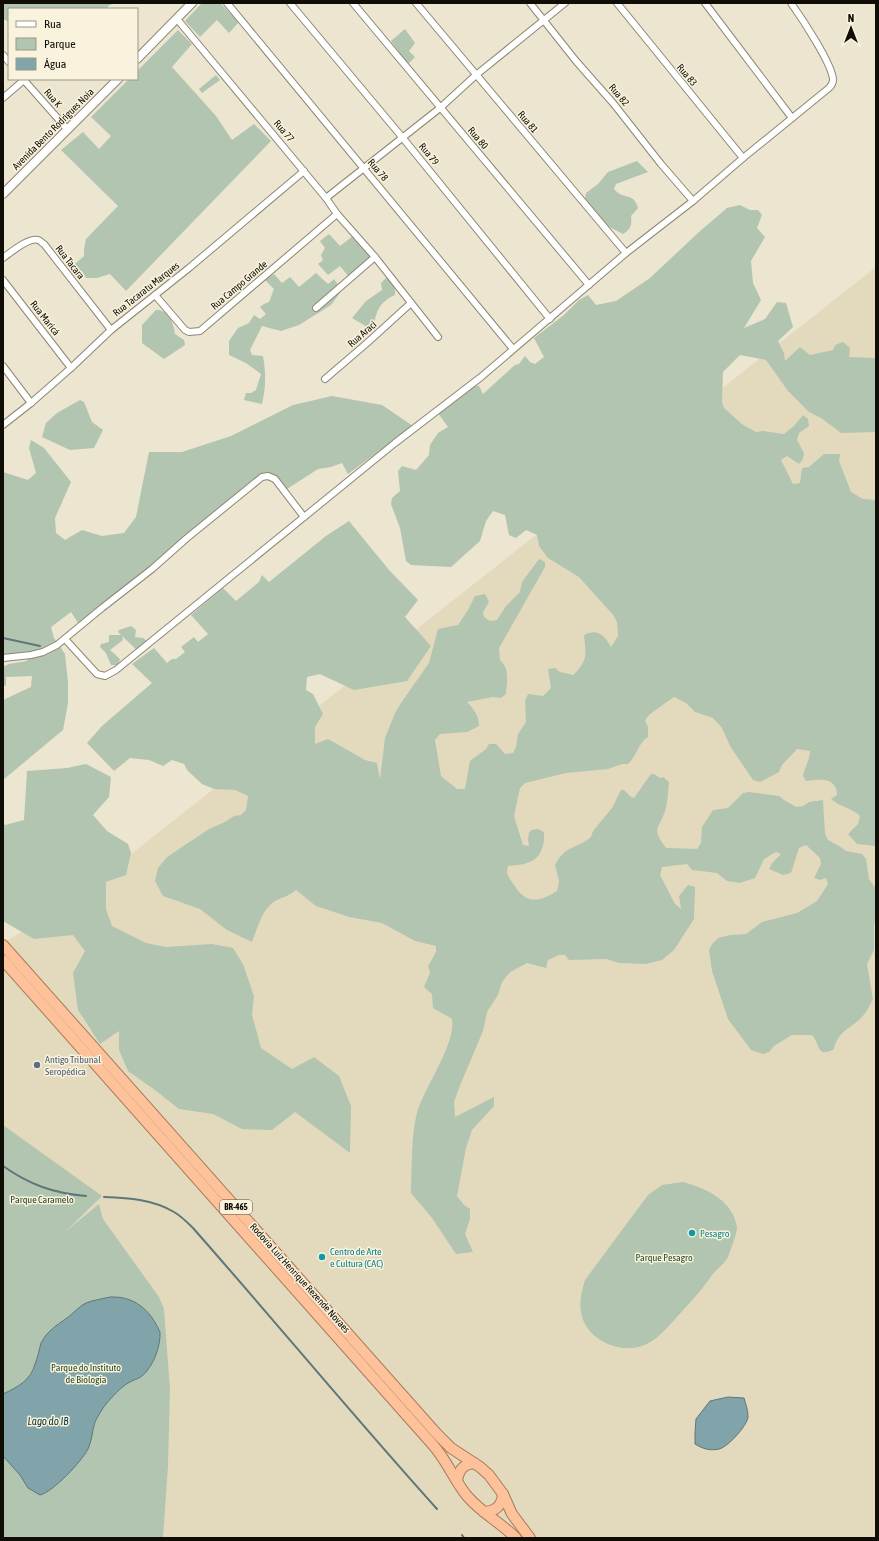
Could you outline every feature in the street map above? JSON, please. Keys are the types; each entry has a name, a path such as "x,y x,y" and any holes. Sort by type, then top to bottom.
{"highway":[{"name":"Rodovia Luiz Henrique Rezende Novaes","path":"3,946 437,1434 451,1448 474,1463 488,1475 503,1494 512,1514 530,1538"},
{"name":"Rodovia Luiz Henrique Rezende Novaes","path":"3,960 428,1439 445,1459 466,1495 516,1538"},
{"path":"457,1480 459,1472 464,1466 474,1463"},
{"path":"484,1512 493,1511 499,1507 502,1504 503,1494"}],"street":[{"path":"138,58 192,3"},
{"name":"Rua 78","path":"227,3 514,350"},
{"name":"Rua 79","path":"290,3 402,137 550,319"},
{"name":"Rua 80","path":"353,3 589,285"},
{"name":"Rua 81","path":"416,3 626,253"},
{"name":"Rua 82","path":"530,3 576,61 613,103 661,164 693,201"},
{"path":"326,198 440,108 476,75 565,3"},
{"name":"Rua 83","path":"617,3 743,158"},
{"path":"705,3 792,118"},
{"path":"65,639 97,674 101,676 109,675 122,666 401,438 481,377 626,253 693,201 829,88 833,79 826,60 791,3"},
{"name":"Rua 77","path":"177,19 304,171 337,214 375,257 410,303 438,336"},
{"path":"3,98 23,80"},
{"name":"Rua K","path":"23,80 68,130"},
{"name":"Avenida Bento Rodrigues Noia","path":"3,194 117,80"},
{"name":"Rua Tacaratu Marques","path":"3,425 71,368 111,330 304,171"},
{"name":"Rua Campo Grande","path":"155,295 185,330 189,332 200,331 337,214"},
{"name":"Rua Tacara","path":"3,258 25,243 33,240 39,240 44,244 111,330"},
{"path":"316,308 375,257"},
{"name":"Rua Maricá","path":"3,280 71,368"},
{"name":"Rua Araci","path":"325,378 367,343 410,303"},
{"path":"3,366 31,403"},
{"path":"3,658 31,655 44,652 57,646 152,569 187,538 234,502 262,477 268,476 275,479 304,517"}],"shaded area":[{"path":"876,267 876,1538 3,1538 3,943 69,903"}],"green space":[{"path":"3,3 115,3 108,6 108,8 8,8 8,22 3,19"},
{"path":"202,3 220,3 239,22 229,33 217,20 200,37 185,21"},
{"path":"405,29 415,43 409,51 415,57 408,64 391,41"},
{"path":"178,30 192,44 172,67 216,116 232,140 254,124 271,141 126,291 110,274 97,278 86,278 82,271 78,271 75,268 75,264 84,256 86,239 118,206 61,150 83,132 99,149 111,136 91,117 128,80 138,80 138,70"},
{"path":"216,75 220,80 202,93 199,89"},
{"path":"637,161 648,172 616,184 614,189 621,195 634,200 638,208 631,216 631,224 628,230 623,234 604,224 585,199 586,193 598,184 608,172"},
{"path":"740,205 750,210 758,210 762,215 757,228 765,237 751,261 753,283 761,300 744,328 765,319 777,302 786,303 793,327 778,341 784,353 785,361 800,347 810,355 833,350 835,345 843,342 850,348 849,357 876,358 876,432 841,433 821,418 809,412 788,391 766,360 740,355 723,372 722,402 724,408 743,425 756,432 763,431 784,434 794,426 803,415 808,419 809,426 799,433 797,440 804,453 803,459 799,464 787,456 781,460 793,484 800,483 802,468 809,467 824,454 840,454 839,461 851,492 863,499 876,500 876,846 857,844 848,834 858,824 860,816 831,799 837,795 836,789 831,782 826,780 806,781 803,776 810,751 797,749 782,765 779,772 760,782 753,780 730,746 722,728 713,718 695,712 686,703 674,697 650,714 645,720 648,727 648,737 642,743 628,764 622,764 608,769 566,773 525,783 520,788 514,816 523,845 529,846 529,833 531,830 538,829 544,832 544,842 539,855 536,858 525,864 508,866 507,872 516,888 525,897 530,899 540,899 557,891 559,881 555,865 563,854 591,837 593,831 612,808 621,790 624,790 634,798 651,774 654,774 660,778 663,777 669,782 666,808 657,830 657,833 666,848 697,849 701,843 702,827 713,810 728,808 743,793 749,792 779,796 796,807 803,806 809,802 823,800 825,834 828,840 846,851 862,854 866,859 869,879 876,889 874,950 867,964 873,999 863,1016 841,1034 834,1049 829,1052 822,1051 820,1049 812,1035 792,1035 774,1046 769,1052 763,1054 751,1050 728,1019 712,971 709,950 718,938 730,935 746,934 762,922 797,913 817,901 828,884 826,878 820,880 814,878 821,864 820,858 806,845 799,848 791,873 783,875 769,869 772,863 781,854 776,852 764,859 755,878 740,883 727,881 717,873 692,870 687,864 662,867 660,875 675,904 681,909 679,896 688,885 695,887 694,919 674,950 662,960 646,964 619,963 606,959 569,960 565,955 559,955 548,960 546,968 527,963 510,972 502,982 498,995 487,1012 483,1031 454,1102 455,1117 494,1097 494,1106 472,1130 466,1148 457,1196 464,1205 470,1209 470,1219 465,1234 473,1252 456,1254 432,1218 411,1193 413,1142 417,1113 445,1053 452,1029 452,1019 433,1008 432,994 424,987 430,973 428,966 436,952 436,946 415,941 382,923 349,917 316,906 296,890 274,902 268,908 262,917 252,942 227,930 200,909 163,896 155,881 158,868 167,857 209,829 234,816 241,815 246,810 248,796 235,790 214,789 202,784 187,770 184,764 172,760 163,766 149,760 130,758 114,771 87,743 102,726 152,683 132,664 154,648 167,663 172,659 176,659 185,652 181,647 194,637 198,642 208,634 191,615 223,588 236,601 259,582 262,575 269,582 326,536 349,521 389,570 418,600 405,617 431,646 407,681 354,690 320,674 307,677 306,690 313,694 323,714 315,727 315,744 328,739 365,760 377,763 380,779 385,738 395,713 429,663 438,629 458,625 475,596 485,594 489,602 483,612 484,617 490,621 497,620 506,606 520,592 522,582 539,559 545,562 545,567 499,648 500,660 507,671 506,694 501,698 493,697 467,702 476,713 479,726 467,732 440,734 435,740 441,776 457,789 465,789 470,761 486,749 489,744 496,744 505,754 513,753 516,747 518,734 526,722 525,701 528,694 543,696 551,688 548,669 555,668 560,672 573,675 578,670 585,657 584,635 593,632 600,634 611,647 618,636 617,622 614,616 579,577 548,558 539,546 537,535 526,530 516,538 509,535 505,515 493,511 486,521 480,541 451,567 411,565 406,561 400,528 391,504 392,498 400,491 398,471 402,466 416,470 429,455 430,445 438,433 448,427 438,413 475,386 479,386 483,394 515,365 519,364 525,356 530,362 535,364 544,357 534,338 564,315 579,300 588,295 596,305 616,301 650,278 727,208"},
{"path":"329,234 340,246 353,236 373,260 350,278 340,266 328,275 318,264 323,260 321,255 325,248 320,241"},
{"path":"316,273 328,284 334,279 342,290 331,305 299,325 281,331 262,326 250,350 252,355 263,356 265,380 262,404 244,400 246,393 251,393 256,390 261,374 246,363 229,355 229,341 238,328 249,323 254,315 260,319 266,314 260,307 269,302 274,289 265,280 274,274 282,283 290,277 299,287"},
{"path":"387,277 393,282 395,287 395,295 381,305 372,330 352,318 366,301 382,290 381,283"},
{"path":"156,310 161,310 170,318 175,334 184,340 185,345 164,359 142,343 142,325"},
{"path":"332,396 382,405 413,426 348,474 342,463 331,467 318,469 287,489 266,472 214,512 141,575 78,623 71,612 51,627 54,638 65,654 68,682 68,703 63,730 3,780 3,700 31,687 32,676 6,677 6,686 3,685 3,667 9,664 27,661 29,654 3,656 3,472 28,480 36,473 29,448 31,440 44,448 71,482 55,518 56,533 65,540 82,530 102,536 124,533 136,517 149,452 182,452 231,436 293,405"},
{"path":"80,400 84,402 92,422 103,430 94,448 70,450 42,437 46,423 57,413"},
{"path":"131,626 136,630 135,637 143,638 148,642 138,651 122,636 123,640 110,650 120,659 118,665 111,665 106,653 100,647 101,644 109,642 109,635 121,635 118,632 119,630"},
{"path":"86,764 111,777 109,797 93,815 107,831 128,844 131,853 126,875 106,882 106,909 112,926 146,943 166,947 212,944 233,948 243,964 254,996 252,1015 261,1048 292,1069 314,1057 339,1076 351,1106 350,1153 295,1112 272,1130 242,1129 213,1114 179,1109 128,1071 119,1050 119,1031 100,1044 78,1010 73,973 85,951 73,935 34,939 3,921 3,823 5,825 24,820 27,771 67,768"},
{"name":"Parque do Instituto de Biologia","path":"3,1125 102,1196 66,1231 99,1204 103,1219 159,1297 164,1309 170,1389 168,1466 163,1538 3,1538"},
{"name":"Parque Pesagro","path":"683,1182 701,1188 718,1197 731,1210 737,1228 728,1257 687,1306 655,1339 642,1346 633,1348 613,1346 604,1342 589,1330 584,1322 580,1304 585,1280 648,1195 662,1185"}],"water":[{"name":"Lago do IB","path":"110,1297 119,1297 134,1302 141,1306 151,1317 160,1332 156,1356 146,1372 122,1387 105,1406 95,1422 88,1449 80,1461 52,1488 46,1493 40,1495 28,1488 20,1475 3,1456 3,1394 19,1386 27,1379 33,1370 41,1343 52,1329 86,1303"},
{"path":"728,1397 744,1398 748,1417 741,1431 732,1440 719,1449 707,1449 695,1444 696,1419 710,1401"}],"waterway":[{"path":"3,638 40,646"},
{"path":"3,1166 13,1173 42,1187 63,1193 86,1196"},
{"path":"104,1197 131,1199 157,1204 174,1212 186,1221 437,1509"}],"place":[{"name":"Antigo Tribunal Seropédica","path":"37,1065"},
{"name":"Pesagro","path":"692,1233"},
{"name":"Centro de Arte e Cultura (CAC)","path":"322,1257"}],"park label":[{"name":"Parque Caramelo","path":"42,1199"}]}
